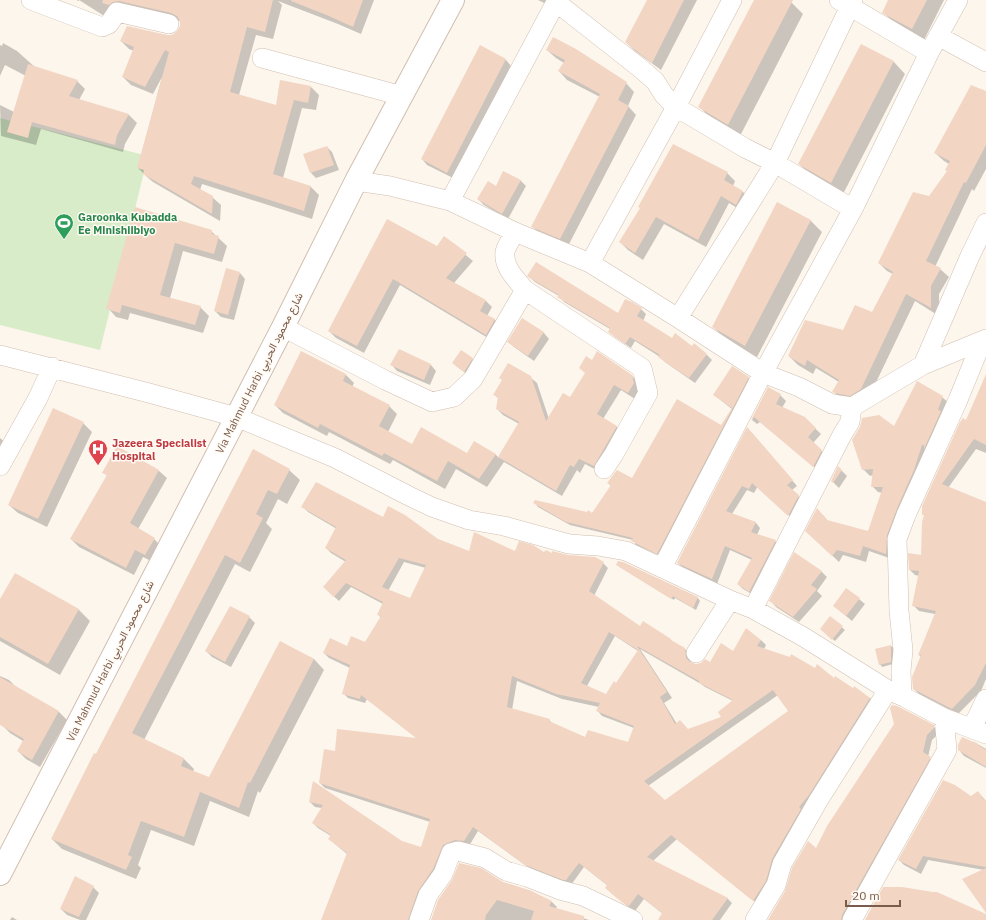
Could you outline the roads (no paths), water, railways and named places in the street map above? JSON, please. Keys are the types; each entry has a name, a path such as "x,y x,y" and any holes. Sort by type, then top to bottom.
{"street":[{"path":"31,0 102,27 109,24 118,6 169,24"},
{"name":"Via Mahmud Harbi شارع محمود الحربي","path":"0,874 283,327 356,181 453,0"},
{"path":"590,263 676,107 732,0"},
{"path":"662,568 763,373 853,209 929,53 958,0"},
{"path":"450,201 556,1 655,81 664,95 676,107 853,209"},
{"path":"678,318 774,163 847,2 929,53"},
{"path":"938,36 986,62"},
{"path":"262,58 402,96"},
{"path":"356,181 390,186 450,201 515,232 590,263 763,373 832,404 852,407 923,365 984,340"},
{"path":"923,365 970,256 986,223"},
{"path":"515,232 505,251 505,261 510,272 525,290 642,368 648,393 604,469"},
{"path":"283,327 432,402 454,397 473,379 525,290"},
{"path":"755,920 776,885 782,864 818,801 895,693 902,671 903,650 899,611 898,539 906,515 984,340"},
{"path":"0,355 236,417 335,458 432,507 469,520 504,526 569,544 598,546 626,551 730,600 753,609 802,636 895,693 944,718 979,731 986,699"},
{"path":"0,466 38,398 52,368"},
{"path":"753,609 850,422 852,407"},
{"path":"696,653 730,600"},
{"path":"852,920 947,750 944,718"},
{"path":"419,920 428,895 443,874 451,853 458,851 485,858 506,871 528,877 560,890 583,896 633,920"}],"place":[{"name":"Garoonka Kubadda Ee Minishiibiyo","path":"64,240"},
{"name":"Jazeera Specialist Hospital","path":"98,466"}]}
